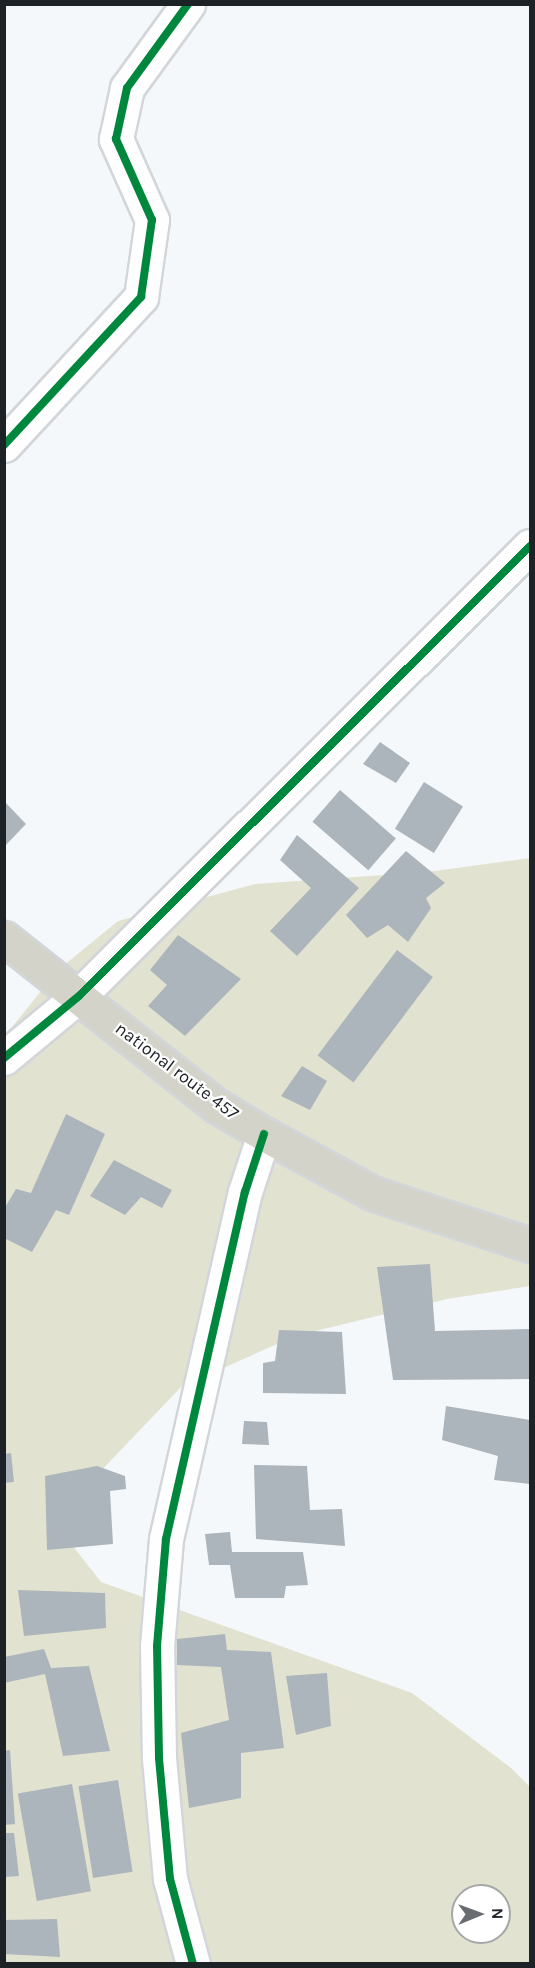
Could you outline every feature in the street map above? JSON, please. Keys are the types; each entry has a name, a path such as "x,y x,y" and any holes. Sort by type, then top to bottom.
{"highway":[{"name":"national route 457","path":"4,938 217,1106 264,1134 372,1193 531,1245"}],"street":[{"path":"4,445 141,297 152,220 117,139 127,87 188,4"},
{"path":"4,1058 79,996 531,546"},
{"path":"193,1964 170,1879 159,1758 157,1646 165,1551 190,1424 245,1192 264,1134"}],"green space":[{"path":"530,858 530,1286 447,1299 295,1336 181,1387 75,1498 68,1540 101,1582 412,1693 511,1768 530,1787 530,1963 5,1963 4,1037 58,970 118,921 255,884 427,872"}],"building":[{"path":"380,742 410,763 396,783 363,764"},
{"path":"424,782 463,806 434,853 395,829"},
{"path":"340,790 396,839 368,870 312,822"},
{"path":"4,801 26,824 4,847"},
{"path":"297,835 359,888 297,956 270,931 311,888 280,860"},
{"path":"406,851 445,883 426,898 431,908 408,942 388,925 367,938 346,915"},
{"path":"178,935 241,979 185,1036 148,1006 167,985 150,970"},
{"path":"397,950 433,977 353,1083 318,1055"},
{"path":"302,1066 327,1081 310,1110 281,1096"},
{"path":"66,1114 105,1134 69,1215 56,1210 32,1252 4,1238 4,1209 16,1189 31,1193"},
{"path":"114,1160 172,1190 162,1208 141,1197 125,1215 90,1196"},
{"path":"430,1264 435,1331 530,1329 530,1379 393,1380 377,1267"},
{"path":"279,1330 342,1332 346,1394 263,1393 263,1363 275,1361"},
{"path":"446,1406 530,1420 530,1484 494,1480 498,1456 442,1440"},
{"path":"244,1421 267,1422 269,1445 242,1444"},
{"path":"11,1453 14,1482 4,1483 4,1454"},
{"path":"254,1465 307,1466 310,1510 342,1509 345,1546 256,1539"},
{"path":"97,1466 125,1476 126,1489 110,1491 113,1544 47,1550 45,1476"},
{"path":"230,1532 232,1552 303,1552 308,1585 286,1586 284,1598 235,1598 230,1565 209,1565 205,1534"},
{"path":"18,1590 105,1593 106,1628 24,1636"},
{"path":"225,1634 227,1650 271,1652 284,1748 241,1753 241,1798 189,1808 181,1733 229,1720 221,1667 177,1665 177,1639"},
{"path":"44,1649 51,1668 89,1666 110,1751 63,1756 45,1674 4,1683 4,1657"},
{"path":"327,1673 331,1726 296,1735 286,1676"},
{"path":"10,1750 15,1824 4,1825 4,1751"},
{"path":"118,1780 133,1872 93,1878 78,1786"},
{"path":"72,1784 91,1891 37,1901 18,1794"},
{"path":"4,1833 14,1833 19,1876 4,1877"},
{"path":"57,1919 60,1957 4,1954 4,1920"}],"cycle path":[{"path":"4,445 141,297 152,220 116,139 127,88 188,4"},
{"path":"4,1058 79,996 530,546"},
{"path":"193,1964 170,1879 159,1758 157,1646 166,1539 245,1192 264,1134"}]}
